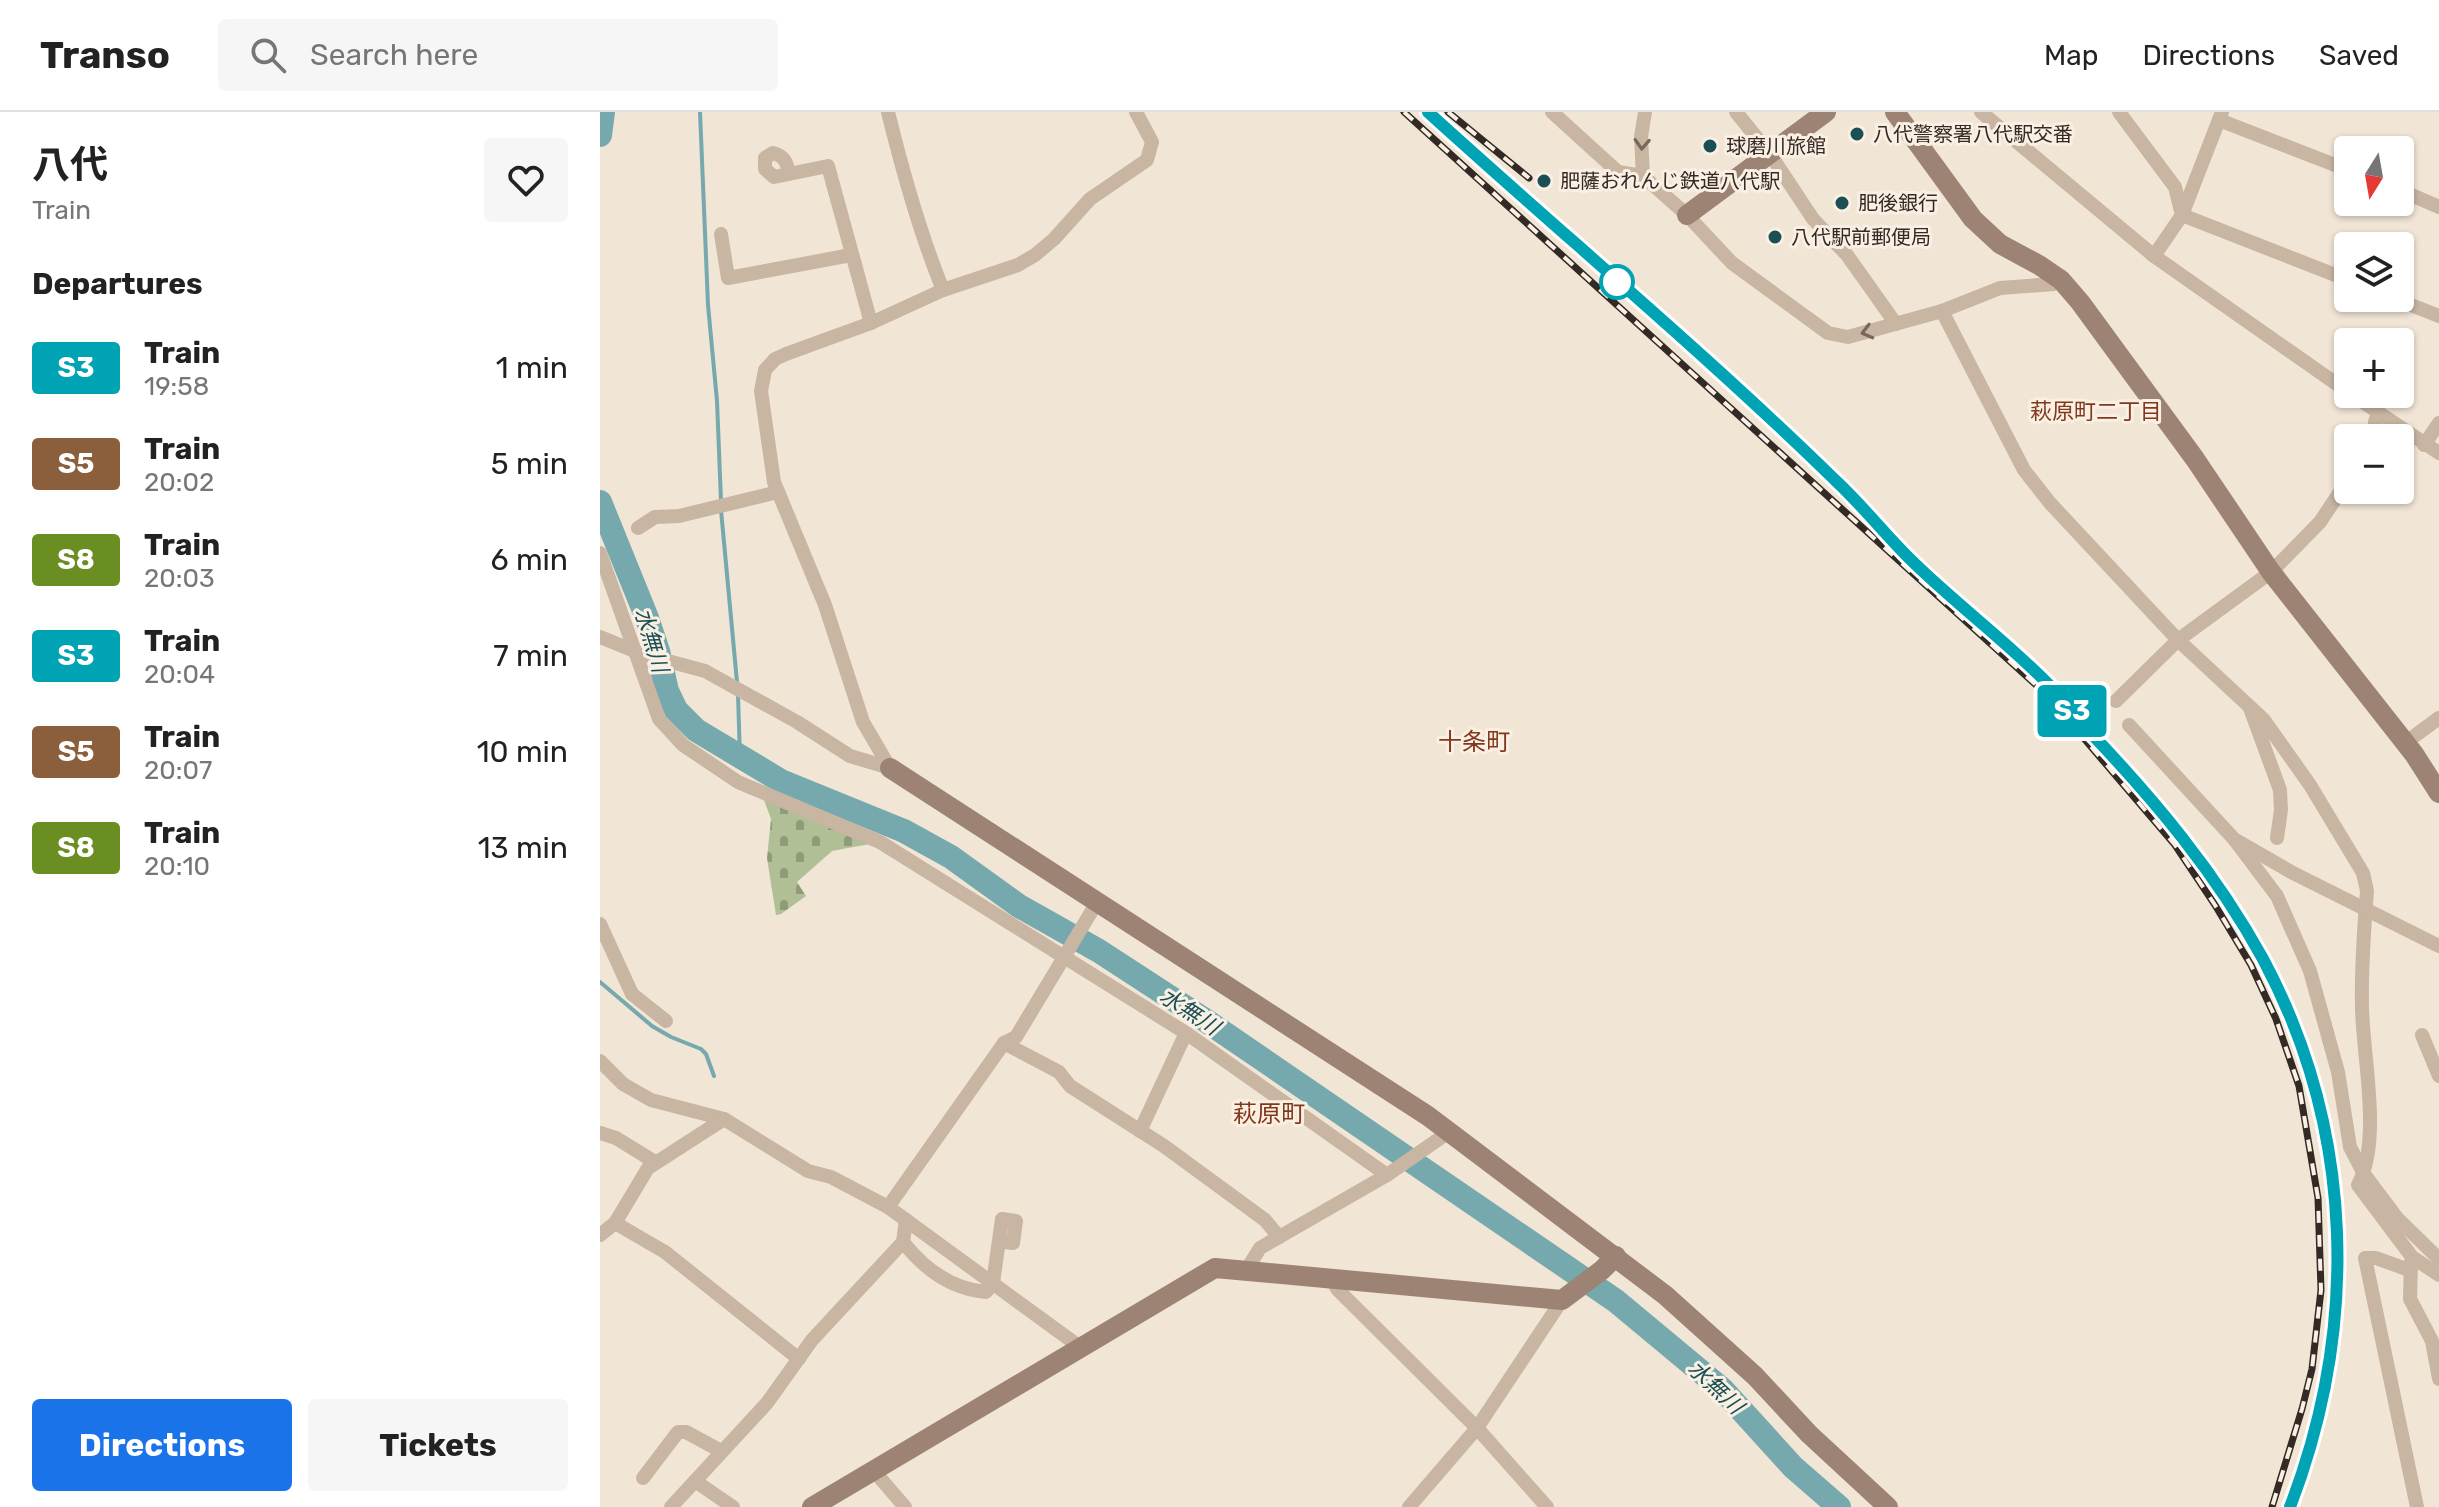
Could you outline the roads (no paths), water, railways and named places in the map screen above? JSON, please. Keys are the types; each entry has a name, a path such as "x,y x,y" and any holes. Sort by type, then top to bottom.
{"street":[{"path":"888,112 917,222 943,290"},
{"path":"890,768 863,722 825,605 774,482 761,391 765,370 775,359 786,354 871,323 943,290 1018,265 1035,255 1090,199 1147,160 1152,142 1136,112"},
{"path":"1552,112 1618,172 1643,176 1687,215 1732,263 1828,333 1848,337 1942,311 2000,288 2054,284 2061,280"},
{"path":"1643,176 1641,137 1645,112"},
{"path":"1736,112 1770,154 1813,219 1847,255 1896,324"},
{"path":"1687,215 1825,112"},
{"path":"1895,112 1973,219 2000,244 2061,280 2080,302 2195,459 2271,572 2405,743 2439,793"},
{"path":"1981,112 2154,256 2334,382"},
{"path":"2119,112 2175,187 2182,215"},
{"path":"2154,256 2182,215 2221,116 2334,164"},
{"path":"789,174 828,166 871,323"},
{"path":"2414,196 2439,207"},
{"path":"2182,215 2334,275"},
{"path":"721,234 728,278 851,255"},
{"path":"2414,306 2439,316"},
{"path":"1942,311 2024,470 2050,503 2178,640 2264,720 2310,785 2363,873 2367,891 2362,1008 2369,1143 2364,1174 2358,1185 2411,1264 2410,1299 2432,1341 2439,1379"},
{"path":"2371,408 2439,453"},
{"path":"2375,424 2378,413"},
{"path":"2424,445 2439,423"},
{"path":"638,528 655,517 679,516 778,492"},
{"path":"2116,701 2178,640 2271,572 2320,522 2334,501"},
{"path":"600,553 638,652 659,719 693,752 738,782 880,842 1186,1033 1391,1173"},
{"path":"600,637 638,652 705,671 850,756 890,768 1091,912 1353,1066 1449,1132 1609,1263 1665,1295 1755,1376 1809,1434 1888,1507"},
{"path":"2249,706 2280,790 2277,838"},
{"path":"2405,743 2439,718"},
{"path":"2129,725 2234,839 2277,896 2310,971 2338,1072 2350,1147 2364,1174 2397,1218 2439,1259"},
{"path":"2234,839 2293,873 2439,946"},
{"path":"2271,887 2279,878 2293,873"},
{"path":"888,1207 1004,1043 1016,1037 1091,912"},
{"path":"600,924 632,994 666,1021"},
{"path":"1140,1131 1186,1033"},
{"path":"2422,1035 2439,1076"},
{"path":"1004,1043 1059,1072 1070,1086 1140,1131 1265,1220 1279,1237"},
{"path":"600,1061 623,1084 651,1100 724,1119 808,1171 831,1177 888,1207 1080,1347"},
{"path":"600,1235 615,1223 642,1175 655,1162 724,1119"},
{"path":"1247,1269 1260,1248 1391,1173 1449,1132"},
{"path":"600,1133 616,1138 655,1162"},
{"path":"671,1507 767,1403 812,1340 903,1242 906,1220"},
{"path":"615,1223 665,1252 799,1359"},
{"path":"903,1242 918,1262 954,1285 986,1292 993,1283 999,1241"},
{"path":"2417,1507 2365,1258 2411,1264 2439,1275"},
{"path":"1413,1505 1477,1428 1568,1295 1609,1263"},
{"path":"812,1507 1215,1268 1568,1295"},
{"path":"1330,1277 1338,1290 1477,1428 1547,1507"},
{"path":"643,1478 678,1432 686,1432 721,1451"},
{"path":"874,1471 905,1507"},
{"path":"695,1481 733,1507"}],"waterway":[{"name":"水無川","path":"600,135 603,112"},
{"path":"700,112 708,305 717,401 721,501"},
{"name":"水無川","path":"600,502 647,618 667,691 676,710 696,730 781,781 904,831 951,857 1019,906 1099,951 1205,1020 1616,1301 1723,1390 1793,1467 1839,1507"},
{"path":"721,510 737,682"},
{"path":"738,695 740,758"},
{"path":"600,982 652,1026 701,1049 714,1076"}],"railway":[{"path":"1404,112 2046,694 2175,845 2215,905 2251,965 2276,1019 2299,1086 2318,1198 2321,1290 2312,1369 2272,1507"},
{"path":"1428,112 1718,369 1885,532"},
{"path":"1448,112 1529,178"},
{"path":"2193,850 2245,928 2279,990 2310,1073 2325,1134 2334,1197 2337,1259 2334,1322 2325,1384 2310,1446 2290,1507"}],"train":[{"name":"S3","path":"1428,112 1702,356 1838,482 1910,558 2052,688 2185,839 2226,897 2263,960 2288,1012 2313,1083 2333,1173 2338,1293 2332,1351 2320,1411 2290,1507"}],"place":[{"name":"八代警察署八代駅交番","path":"1857,134"},
{"name":"球磨川旅館","path":"1710,146"},
{"name":"肥薩おれんじ鉄道八代駅","path":"1544,181"},
{"name":"肥後銀行","path":"1842,203"},
{"name":"八代駅前郵便局","path":"1775,237"}],"district":[{"name":"萩原町二丁目","path":"2096,411"},
{"name":"十条町","path":"1474,742"},
{"name":"萩原町","path":"1269,1114"}]}
